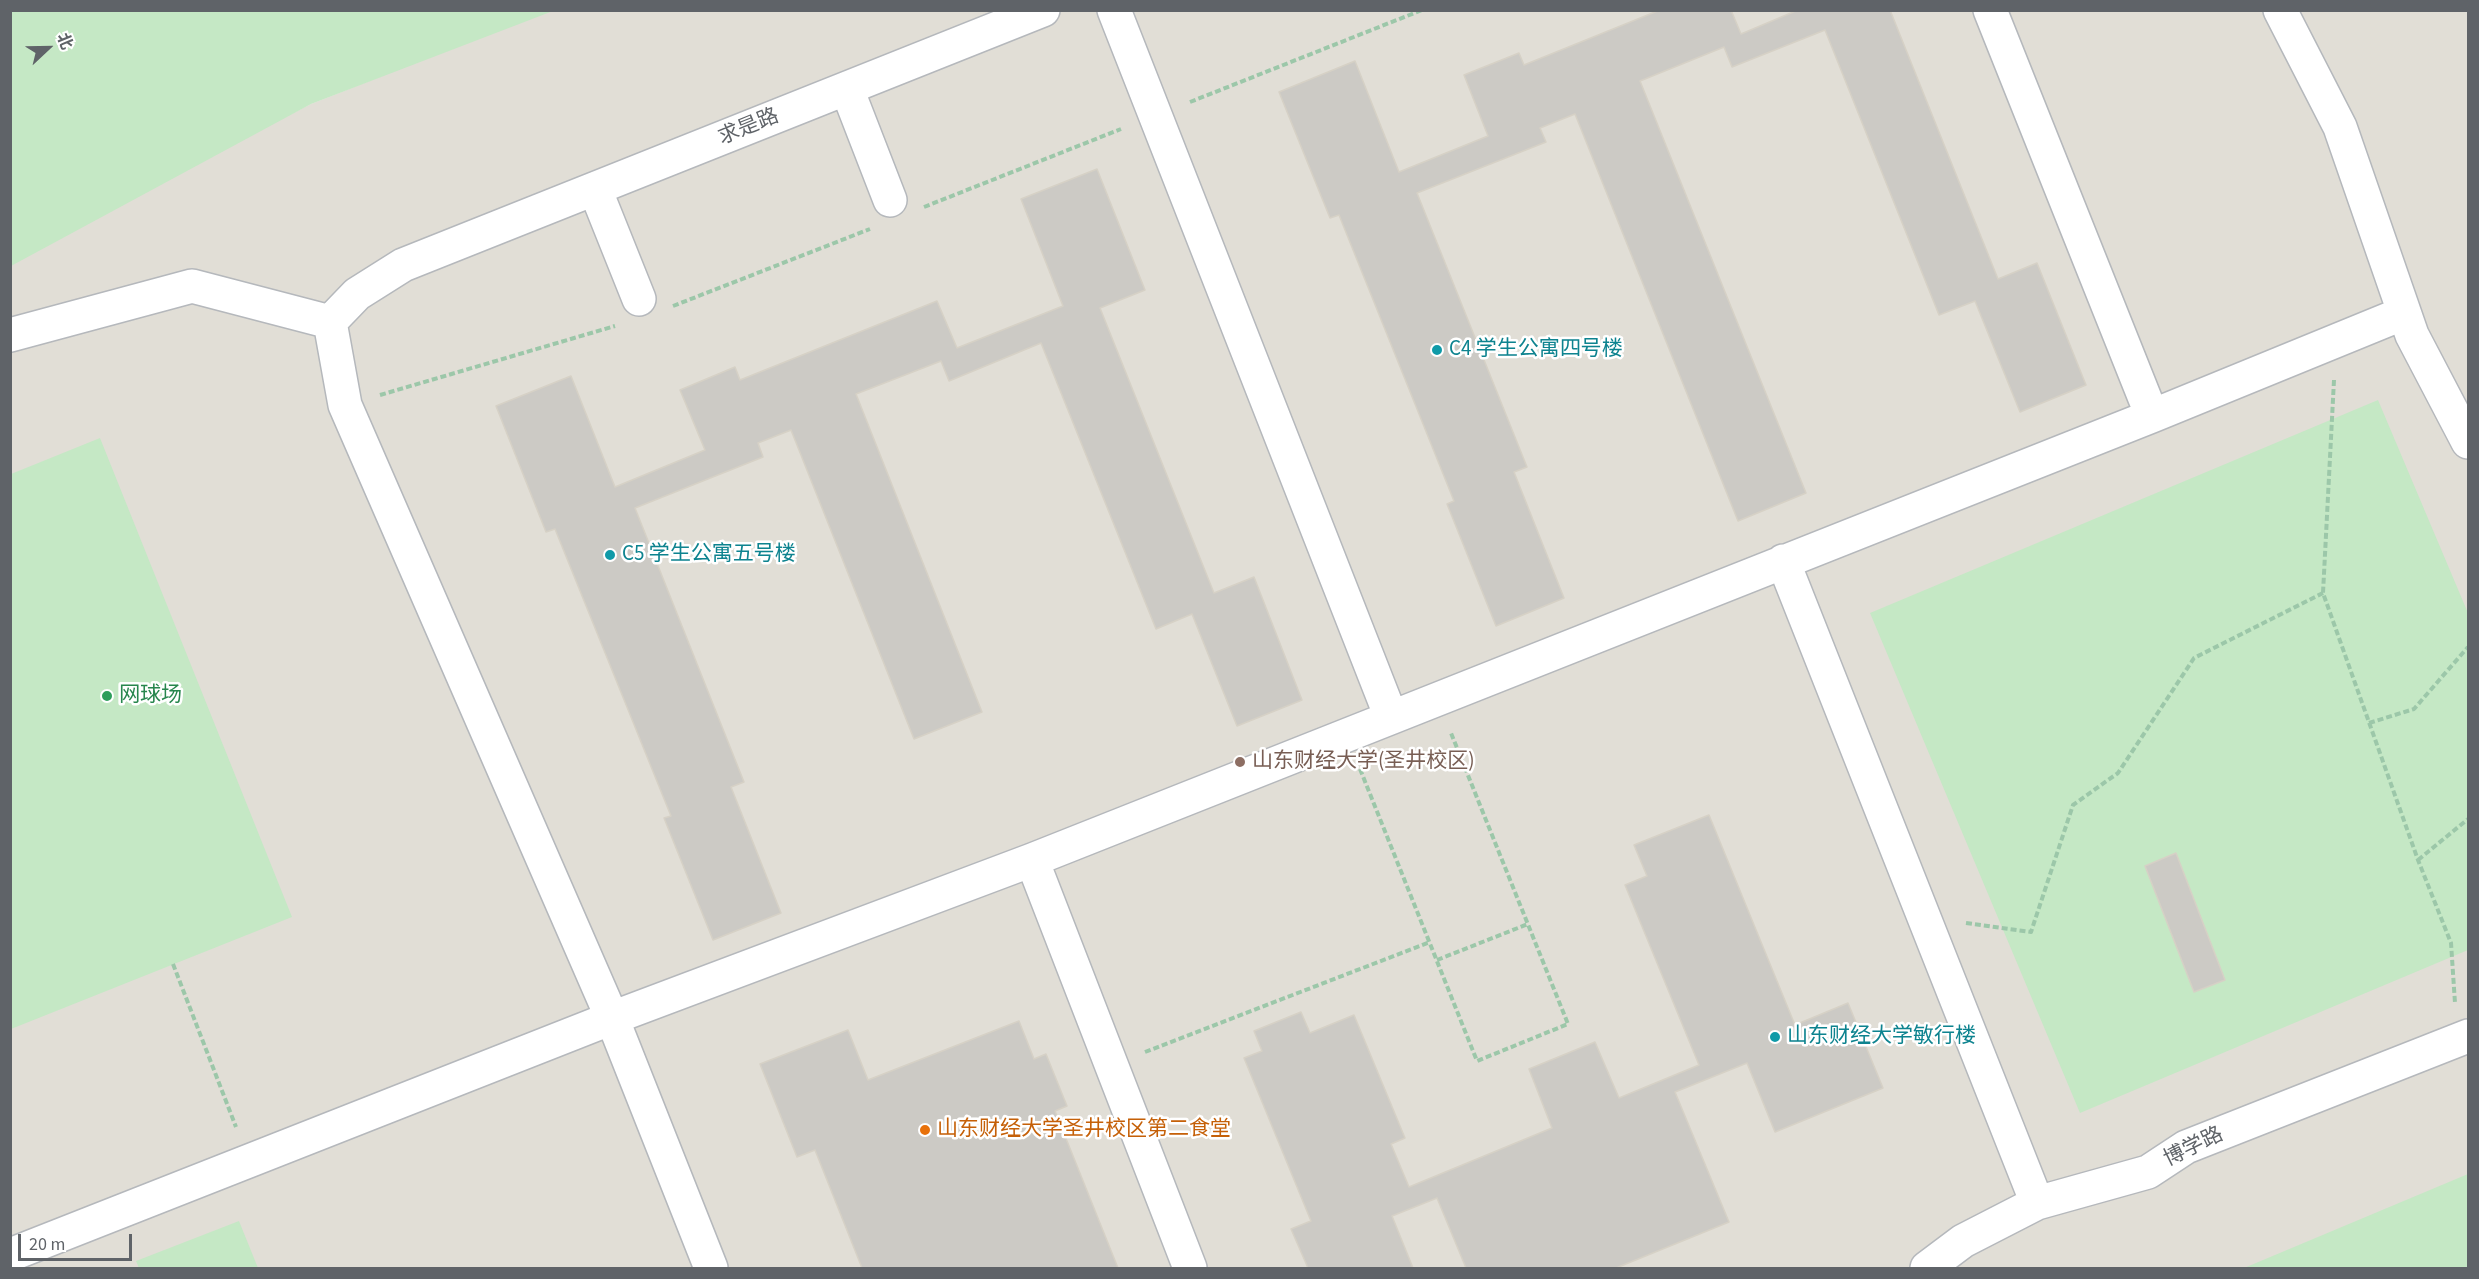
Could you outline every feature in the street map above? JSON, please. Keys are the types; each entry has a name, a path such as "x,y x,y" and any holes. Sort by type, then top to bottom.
{"street":[{"name":"求是路","path":"330,322 357,294 403,266 1043,10"},
{"path":"1114,10 1391,717"},
{"path":"1990,10 2152,416"},
{"path":"2280,10 2340,127 2412,335 2469,442"},
{"path":"847,89 894,212"},
{"path":"595,189 643,311"},
{"path":"10,335 192,285 330,322 345,405 612,1018 711,1269"},
{"path":"10,1255 612,1018 1032,860 2152,416 2404,313"},
{"path":"1784,561 2037,1203"},
{"path":"1032,860 1190,1269"},
{"name":"博学路","path":"1927,1269 1963,1241 2037,1203 2148,1172 2186,1147 2463,1038"}],"path":[{"path":"345,405 643,311 894,212 1155,116 1419,11"},
{"path":"2337,340 2323,593 2418,860 2451,943 2463,1038"},
{"path":"1924,917 2031,932 2073,805 2118,773 2194,658 2323,593"},
{"path":"2369,723 2414,709 2469,646"},
{"path":"1347,735 1477,1061 1568,1024 1437,699"},
{"path":"2418,860 2469,819"},
{"path":"1437,960 1528,924"},
{"path":"1111,1065 1430,942"},
{"path":"173,964 249,1161"}],"shaded area":[{"name":"山东财经大学(圣井校区)","path":"547,11 2468,11 2468,1268 11,1268 11,256 311,104"}],"green space":[{"path":"11,10 553,11 311,104 11,266"},
{"path":"2378,400 2468,613 2468,950 2080,1113 1870,613"},
{"name":"网球场","path":"100,438 292,917 11,1029 11,474"},
{"path":"2468,1174 2468,1268 2244,1268"},
{"path":"239,1221 258,1268 139,1268 136,1261"}],"building":[{"name":"C4 学生公寓四号楼","path":"1660,10 1731,10 1741,34 1798,10 1890,10 1998,279 2037,263 2086,385 2020,412 1975,301 1939,315 1825,30 1732,67 1724,47 1640,81 1806,493 1738,521 1575,114 1540,128 1546,142 1417,193 1527,467 1514,472 1564,598 1496,626 1447,504 1454,501 1339,215 1330,218 1279,92 1355,61 1399,172 1488,136 1464,75 1519,53 1524,65"},
{"name":"C5 学生公寓五号楼","path":"1097,169 1145,290 1100,308 1214,593 1254,577 1302,700 1237,726 1192,614 1156,629 1041,343 949,381 941,361 856,394 982,712 914,739 791,430 758,443 763,457 635,508 744,782 731,787 781,913 713,940 664,818 671,816 555,529 546,532 496,406 571,376 615,487 705,450 680,390 735,367 740,380 937,301 957,348 1063,306 1021,199"},
{"name":"山东财经大学敏行楼","path":"1709,815 1795,1025 1848,1003 1883,1088 1775,1132 1747,1063 1675,1092 1729,1222 1616,1268 1466,1268 1437,1198 1392,1216 1413,1268 1308,1268 1291,1229 1311,1221 1244,1058 1262,1051 1254,1031 1301,1012 1310,1033 1354,1015 1405,1138 1391,1144 1409,1187 1552,1128 1529,1069 1595,1042 1619,1098 1699,1065 1625,885 1647,876 1634,845"},
{"path":"2176,853 2225,980 2194,992 2145,866"},
{"name":"山东财经大学圣井校区第二食堂","path":"1019,1021 1034,1059 1046,1054 1067,1106 1055,1111 1118,1268 862,1268 815,1150 797,1157 760,1064 848,1030 868,1080"}],"place":[{"name":"C4 学生公寓四号楼","path":"1437,350"},
{"name":"C5 学生公寓五号楼","path":"610,555"},
{"name":"网球场","path":"107,696"},
{"name":"山东财经大学(圣井校区)","path":"1240,762"},
{"name":"山东财经大学敏行楼","path":"1775,1037"},
{"name":"山东财经大学圣井校区第二食堂","path":"925,1130"}]}
